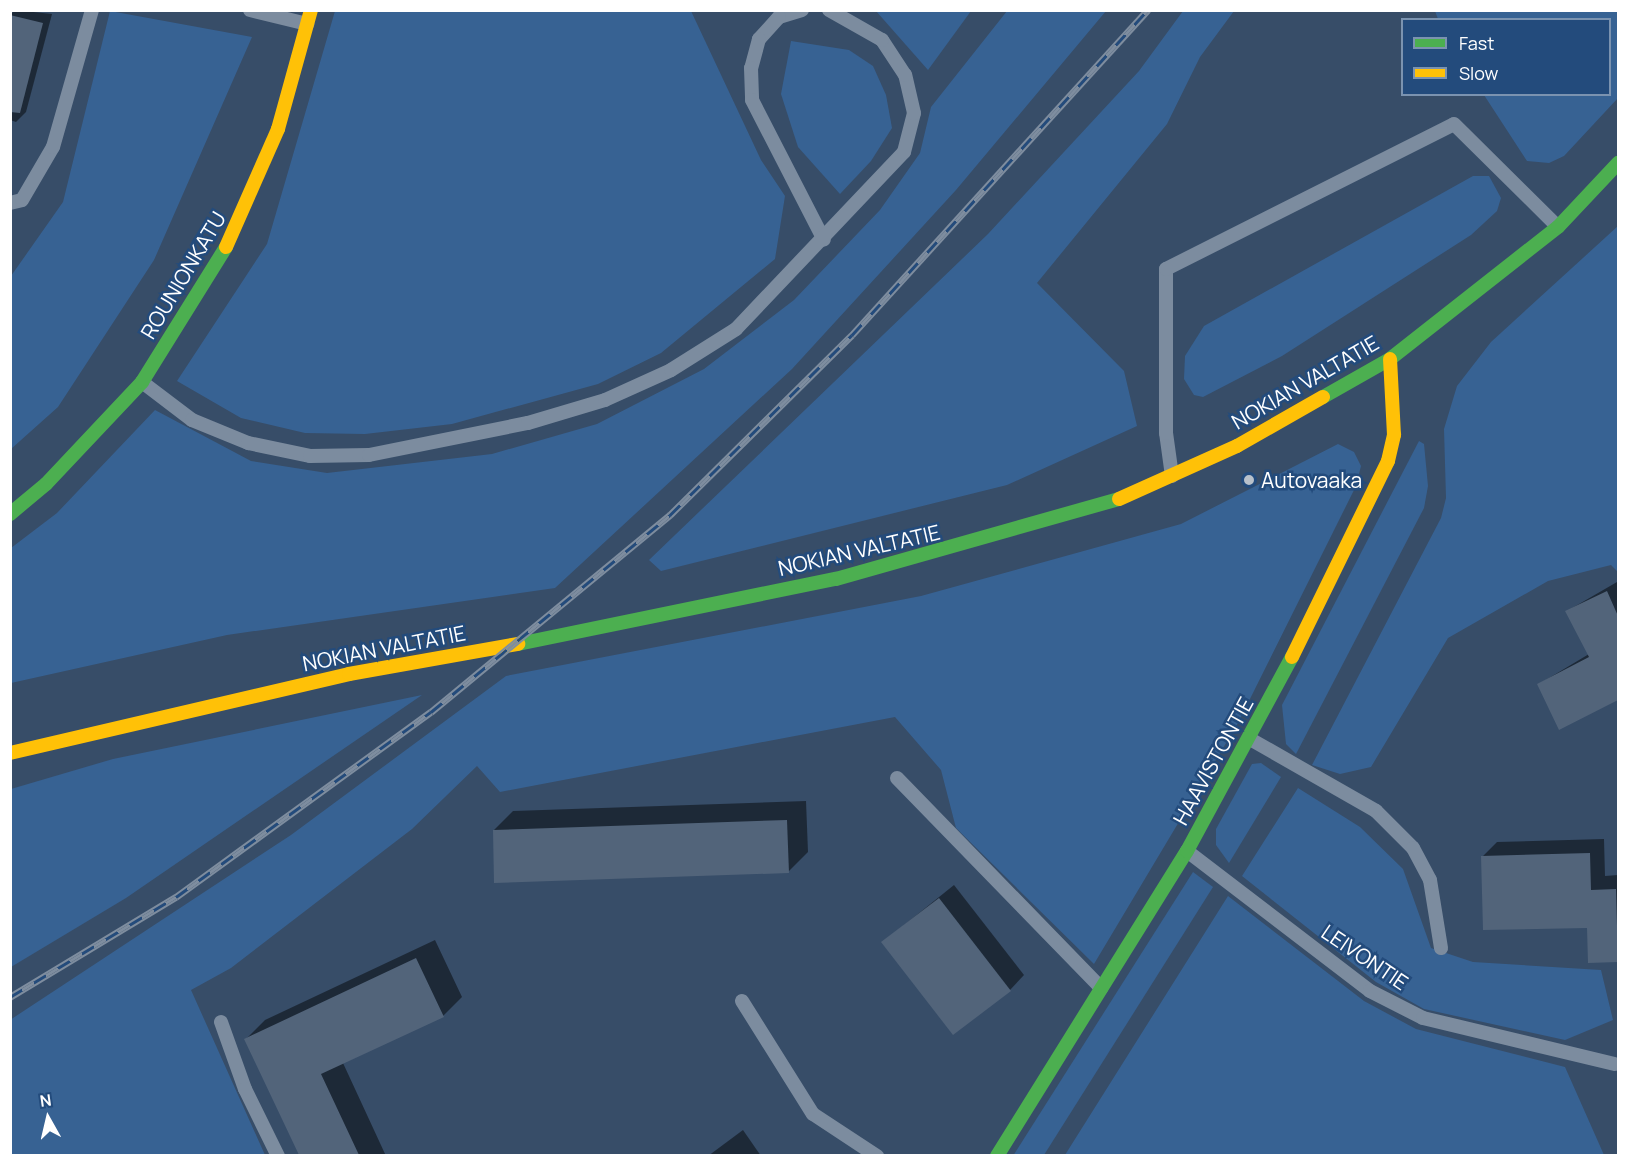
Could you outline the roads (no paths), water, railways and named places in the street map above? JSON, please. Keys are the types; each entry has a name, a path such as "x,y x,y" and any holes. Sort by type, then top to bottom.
{"main road":[{"name":"ROUNIONKATU","path":"10,514 46,484 142,382 239,226 278,129 309,17"},
{"name":"NOKIAN VALTATIE","path":"10,753 349,674 574,634 836,579 1002,537 1108,504 1172,476 1390,359 1558,227 1618,163"},
{"name":"HAAVISTONTIE","path":"997,1155 1187,851 1250,739 1388,461 1394,435 1390,359"}],"lane":[{"path":"10,203 22,200 53,147 92,10"},
{"path":"250,10 309,17"},
{"path":"802,10 779,17 759,39 750,68 752,100 824,240"},
{"path":"142,382 192,420 248,442 310,456 369,455 455,441 605,400 671,370 736,329 824,240 904,153 914,114 905,75 882,40 836,11"},
{"path":"1172,476 1166,433 1166,269 1454,124 1558,227"},
{"path":"1250,739 1376,811 1413,848 1430,880 1441,948"},
{"path":"897,778 1101,988"},
{"name":"LEIVONTIE","path":"1187,851 1370,991 1423,1018 1615,1064"},
{"path":"742,1002 813,1114 877,1155"},
{"path":"221,1022 245,1089 278,1155"}],"railway":[{"path":"10,997 176,897 431,712 670,515 852,335 1148,10"}],"place":[{"name":"Autovaaka","path":"1249,480"}]}
